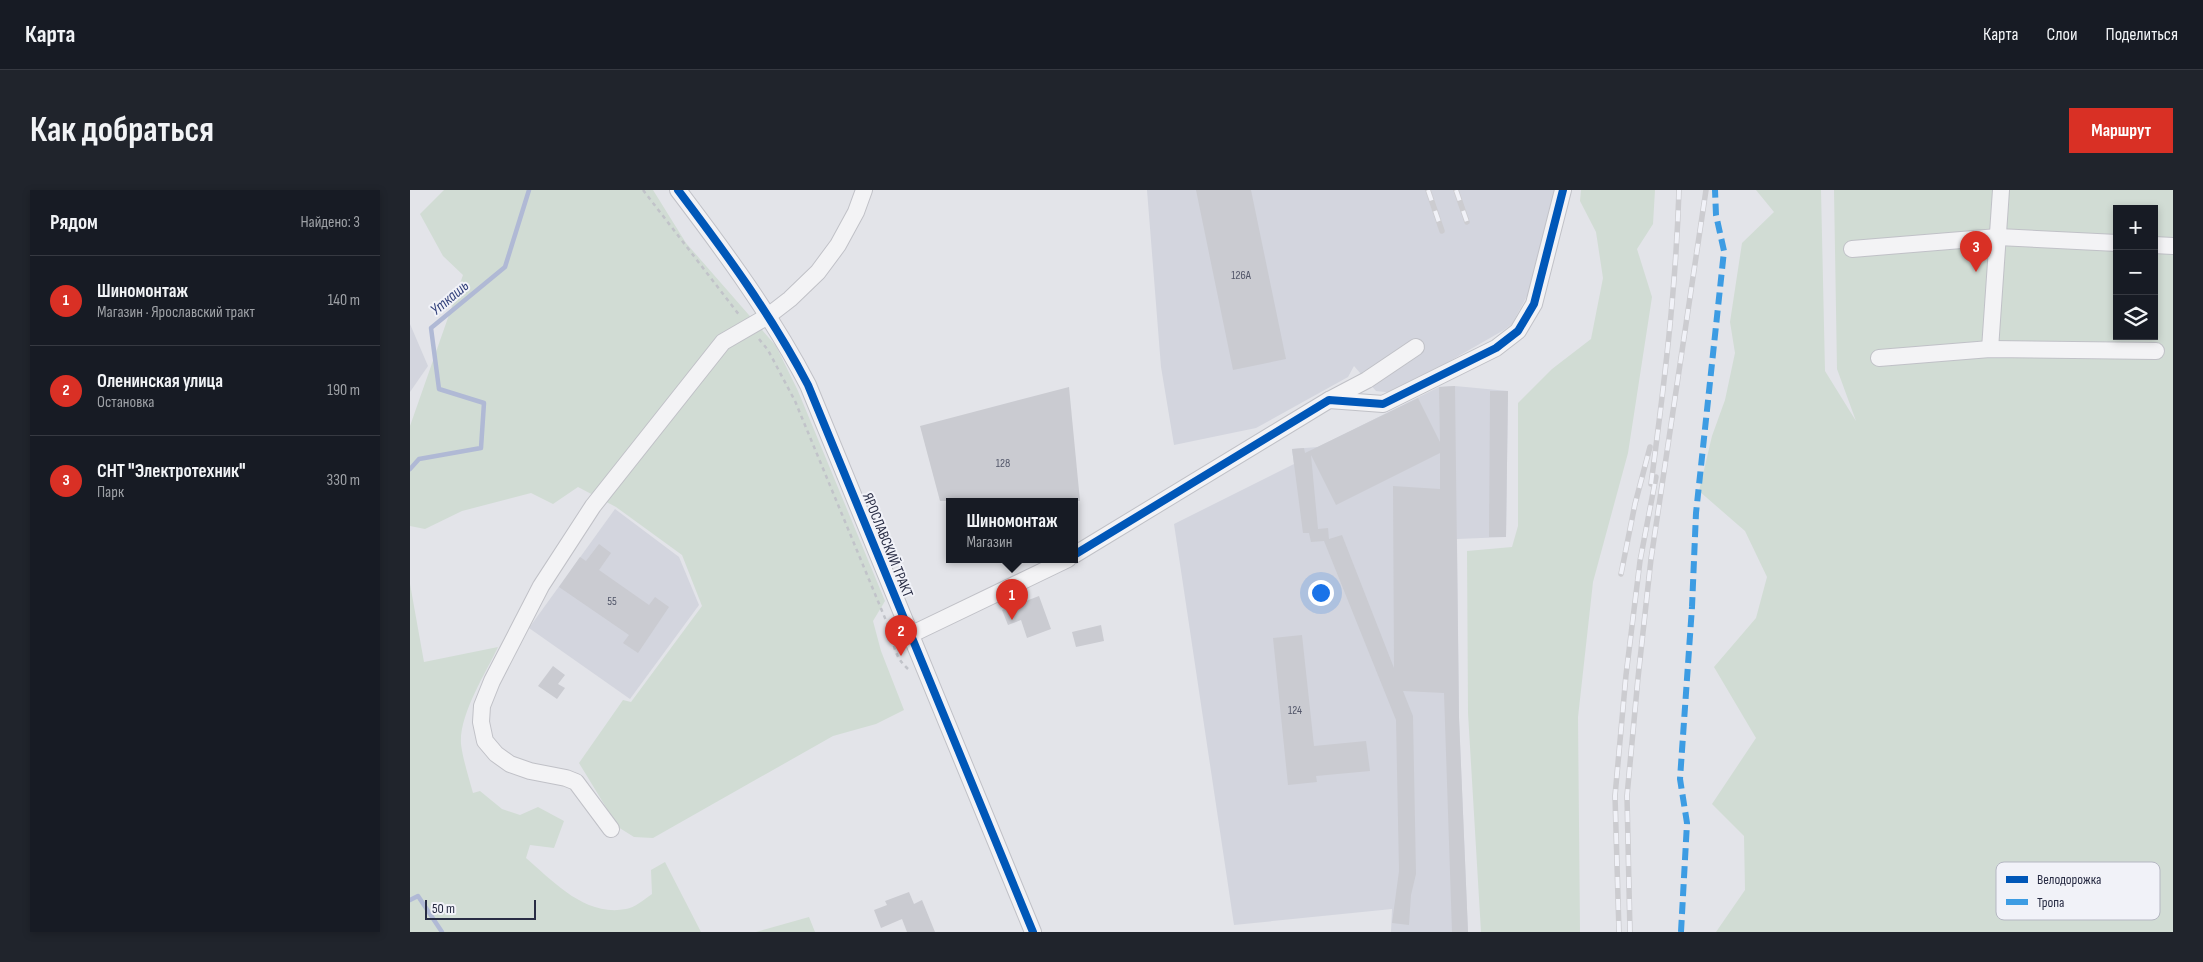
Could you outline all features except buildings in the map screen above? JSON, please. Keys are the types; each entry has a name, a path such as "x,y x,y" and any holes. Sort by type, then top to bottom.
{"street":[{"name":"ЯРОСЛАВСКИЙ ТРАКТ","path":"678,190 768,316 788,346 808,385 1033,932"},
{"path":"611,829 576,782 517,766 496,754 485,741 481,722 482,706 492,681 541,586 593,506 723,342 768,316 790,299 818,272 838,245 856,212 864,190"},
{"path":"1329,400 1383,404 1496,348 1518,331 1534,304 1563,190"},
{"path":"1990,349 2001,190"},
{"path":"1852,250 1998,237 2113,243"},
{"path":"2158,245 2173,246"},
{"path":"1078,553 1329,400 1367,380 1416,347"},
{"path":"1879,358 1990,349 2156,351"},
{"path":"910,634 1060,563"}],"path":[{"path":"643,190 748,327 768,350 795,401 892,635 894,649 899,661 912,674"}],"shaded area":[{"path":"444,190 653,190 686,243 776,346 798,391 885,601 873,621 881,651 904,710 876,724 833,736 653,838 634,837 618,827 579,763 623,700 631,702 702,606 682,555 616,507 578,487 553,504 531,493 462,511 425,529 410,526 410,426 463,275 443,256 420,214"},
{"path":"1147,190 1557,190 1533,285 1512,324 1504,330 1394,393 1376,391 1354,366 1348,377 1256,428 1174,445 1161,367"},
{"path":"1581,190 1655,190 1653,224 1637,249 1652,297 1628,453 1593,582 1578,717 1580,932 1481,932 1468,713 1467,551 1512,547 1518,526 1518,403 1552,369 1591,339 1603,278 1596,232 1580,201"},
{"path":"1756,190 1821,190 1825,371 1856,421 1837,369 1834,190 2173,190 2173,932 1716,932 1745,890 1744,836 1712,804 1756,738 1714,667 1756,618 1767,577 1745,531 1699,491 1712,436 1725,400 1735,353 1730,322 1742,243 1774,212"},
{"path":"410,324 428,366 410,392"},
{"path":"1455,386 1508,391 1506,537 1457,539 1459,718 1468,932 1391,932 1392,909 1234,925 1174,524 1294,464 1292,449 1318,447 1439,387"},
{"path":"615,509 679,557 699,605 630,699 529,628"},
{"path":"410,584 424,662 498,647 480,681 464,720 461,744 473,793 480,791 502,809 520,815 538,807 564,821 554,848 530,845 526,858 571,895 597,908 611,910 629,908 652,894 651,870 665,862 701,932 410,932"},
{"path":"809,917 815,932 756,932"}],"waterway":[{"name":"Уткашь","path":"410,469 419,459 481,448 484,403 439,389 431,328 505,267 529,190"},
{"name":"Уткашь","path":"410,900 418,896 442,932"}],"railway":[{"path":"1428,190 1442,231"},
{"path":"1456,190 1467,222"},
{"path":"1651,484 1672,301 1679,190"},
{"path":"1630,932 1627,796 1638,678 1651,559 1706,190"},
{"path":"1621,574 1635,504 1650,447"},
{"path":"1619,932 1615,796 1626,675 1640,561 1656,477"}],"marked path":[{"path":"1681,932 1687,823 1680,779 1692,607 1696,513 1724,251 1716,215 1715,190"}],"cycle path":[{"path":"678,190 763,309 808,385 1033,932"},
{"path":"1078,553 1329,400 1383,404 1496,348 1518,331 1534,304 1563,190"}],"place":[{"name":"СНТ \"Электротехник\"","path":"1976,272"},
{"name":"Шиномонтаж","path":"1012,620"},
{"name":"Оленинская улица","path":"901,656"}]}
